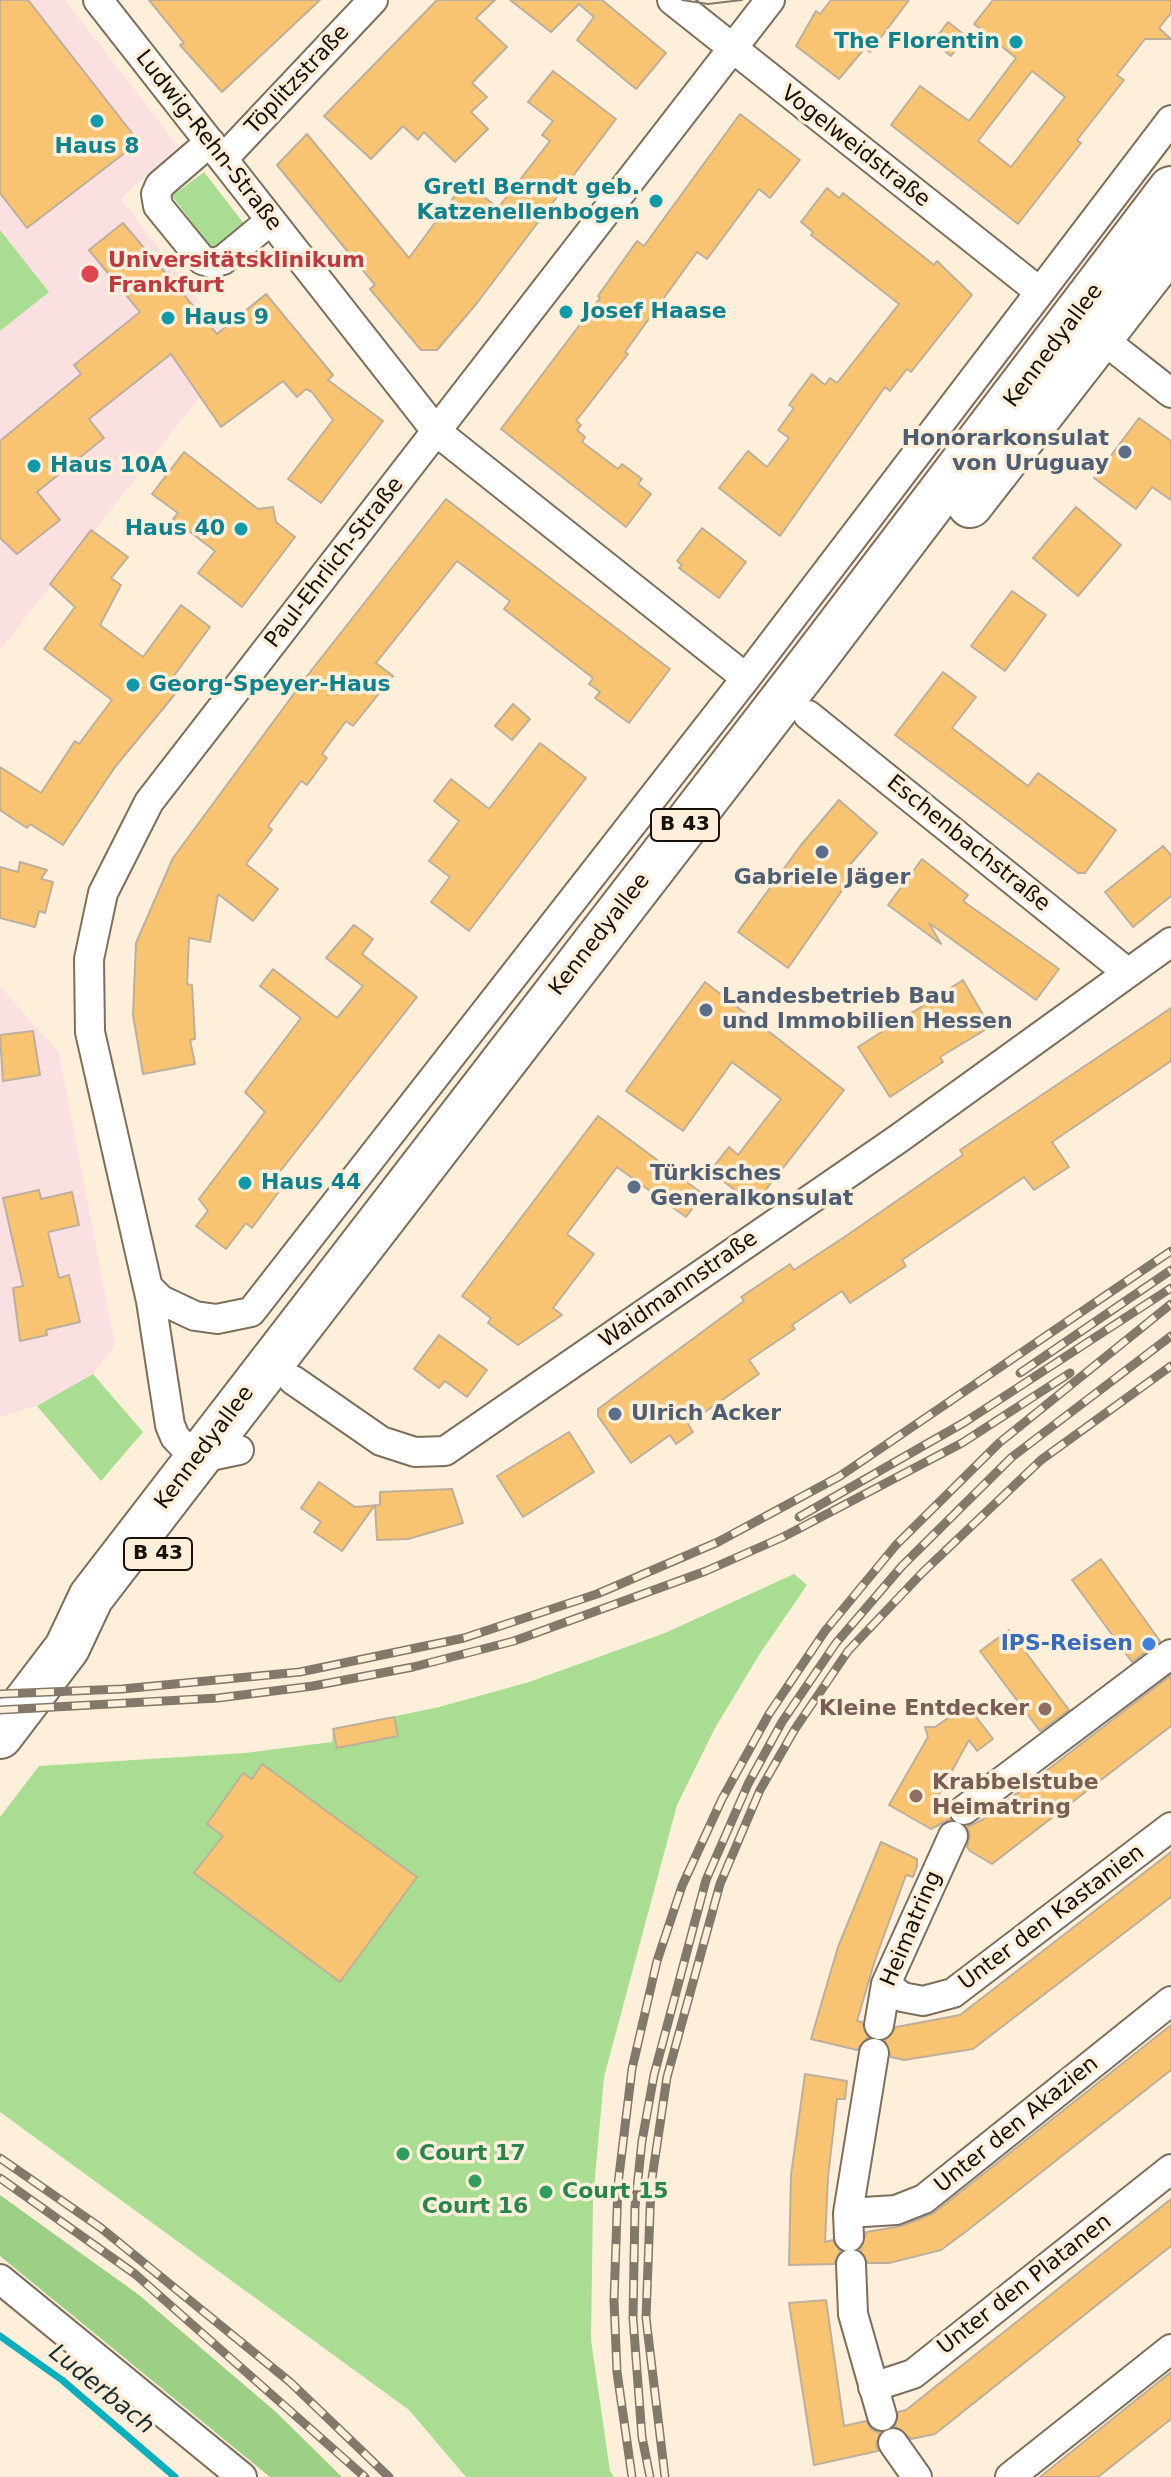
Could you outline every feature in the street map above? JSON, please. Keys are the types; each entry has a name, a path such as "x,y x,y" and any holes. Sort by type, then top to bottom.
{"main road":[{"name":"Kennedyallee","path":"0,1736 67,1648 91,1597 846,618 1171,189"},
{"name":"Kennedyallee","path":"67,1648 112,1613 1171,247"}],"street":[{"name":"Ludwig-Rehn-Straße","path":"98,0 437,432"},
{"name":"Töplitzstraße","path":"270,221 223,260 212,263 202,260 158,206 156,194 160,185 216,150 373,0"},
{"name":"Vogelweidstraße","path":"672,0 1040,292"},
{"name":"Paul-Ehrlich-Straße","path":"196,1459 171,1430 148,1287 90,1032 89,959 103,893 149,802 770,0"},
{"name":"Kennedyallee","path":"148,1287 161,1300 195,1316 217,1319 251,1312 746,678 1171,120"},
{"path":"1100,337 1171,393"},
{"path":"437,432 746,678"},
{"name":"Eschenbachstraße","path":"808,715 1128,973"},
{"name":"Waidmannstraße","path":"293,1380 381,1441 415,1452 445,1451 885,1148 1171,942"},
{"path":"196,1459 239,1450"},
{"name":"Heimatring","path":"879,2025 886,1984 958,1823 1171,1654"},
{"name":"Unter den Kastanien","path":"886,1984 902,1997 923,2001 953,1993 1171,1827"},
{"name":"Unter den Akazien","path":"849,2238 896,2210 924,2199 1171,2001"},
{"path":"874,2053 849,2238 853,2314 882,2416"},
{"name":"Unter den Platanen","path":"873,2387 913,2374 1171,2169"},
{"path":"0,2279 242,2477"},
{"path":"1010,2477 1171,2349"},
{"path":"893,2443 917,2477"}],"shaded area":[{"name":"Universitätsklinikum Frankfurt","path":"0,0 65,0 178,146 121,199 237,350 0,650"},
{"path":"0,986 59,1053 115,1345 93,1374 37,1406 0,1417"}],"green space":[{"path":"204,172 245,225 213,250 172,196"},
{"path":"0,230 49,292 0,331"},
{"path":"93,1374 143,1432 101,1481 37,1406"},
{"path":"794,1574 807,1585 759,1655 715,1728 677,1805 604,2077 593,2200 591,2340 610,2471 614,2477 466,2477 409,2410 0,2112 0,1817 39,1766 245,1753 332,1742 333,1729 439,1707 529,1682 665,1633"},
{"path":"0,2195 139,2295 276,2412 342,2477 270,2477 0,2256"}],"building":[{"name":"Haus 8","path":"0,0 28,0 139,142 27,228 0,193"},
{"path":"149,0 320,0 222,92 180,45 184,43"},
{"path":"437,0 495,0 476,18 507,47 472,83 487,97 471,112 488,129 455,162 424,132 418,140 403,126 371,159 324,116"},
{"path":"510,0 602,0 666,53 636,89 577,40 594,17 579,4 551,32"},
{"path":"831,0 909,0 870,52 865,48 839,79 796,46 816,11 820,14"},
{"path":"993,0 1171,0 1171,13 1159,28 1171,39 1145,39 1117,75 1124,80 1077,140 1081,143 1018,224 891,125 920,86 969,121 1016,58 974,24","holes":["1032,71 1065,97 1011,167 978,141"]},
{"path":"948,22 966,36 951,56 933,42"},
{"path":"553,71 616,119 477,303 437,350 421,350 370,289 375,285 277,165 307,134 409,258 465,182 498,208 550,141 542,135 553,121 528,102"},
{"path":"740,114 800,160 770,198 759,189 707,259 697,252 625,352 628,354 576,421 581,425 577,430 585,437 582,442 618,469 622,464 642,479 638,484 651,494 626,527 501,429 600,298 598,296 637,241 644,246"},
{"path":"827,188 839,198 843,193 934,265 937,261 972,295 911,372 907,369 890,391 885,387 780,536 719,488 748,451 767,467 789,438 778,430 794,408 789,405 812,374 825,385 830,378 837,383 899,304 811,235 813,232 801,222"},
{"path":"123,223 217,334 266,294 333,375 328,380 383,421 321,503 288,479 333,420 312,392 306,389 297,397 283,381 221,427 171,354 89,419 104,438 37,492 60,520 17,554 0,538 0,441 81,374 74,365 140,312 89,250"},
{"path":"1139,418 1171,441 1171,500 1152,487 1136,509 1094,478"},
{"name":"Haus 40","path":"184,452 258,509 273,507 276,522 295,537 242,607 198,573 215,551 173,519 178,513 152,494"},
{"path":"446,499 670,669 629,723 595,698 600,692 589,684 593,678 504,609 510,601 457,561 376,663 393,676 353,726 346,721 322,754 327,758 307,785 301,781 268,826 272,830 246,864 278,889 253,921 218,894 210,942 189,938 187,984 192,985 195,1039 190,1040 195,1064 143,1074 133,1015 136,943 173,858 307,676"},
{"path":"1076,507 1121,545 1078,596 1033,558"},
{"path":"702,528 746,562 719,598 679,568 682,565 677,561"},
{"name":"Georg-Speyer-Haus","path":"91,530 128,557 111,578 121,585 100,625 143,657 181,605 210,627 170,681 180,688 115,767 63,845 30,824 27,828 0,810 0,767 41,793 75,741 79,744 112,700 44,649 75,607 50,584"},
{"path":"1012,591 1046,615 1005,671 971,646"},
{"path":"943,672 976,697 952,728 1028,786 1038,773 1116,830 1085,873 1078,873 895,735"},
{"path":"513,704 530,719 512,740 495,726"},
{"path":"540,743 586,778 469,931 431,902 450,877 429,861 459,821 434,801 451,779 489,809"},
{"path":"839,800 877,833 848,867 858,875 843,889 788,968 738,932 801,845"},
{"path":"1163,846 1171,855 1171,896 1133,927 1105,892"},
{"path":"922,859 968,895 963,901 1059,969 1036,1000 929,923 941,944 888,905"},
{"path":"20,862 47,870 41,879 53,882 45,913 39,911 35,927 0,918 0,867 18,872"},
{"path":"354,925 373,939 362,954 417,997 274,1179 283,1186 252,1228 246,1223 226,1249 196,1226 208,1211 199,1199 265,1112 245,1092 301,1018 260,986 273,969 337,1018 363,986 326,958"},
{"path":"963,980 990,1027 940,1057 943,1062 890,1097 858,1047"},
{"path":"705,982 844,1090 754,1205 710,1171 729,1147 738,1155 781,1099 732,1062 683,1131 626,1091"},
{"path":"1171,1008 1171,1061 1052,1142 1069,1167 1034,1190 1024,1177 902,1260 906,1266 850,1303 842,1291 792,1325 795,1329 749,1360 759,1374 688,1424 693,1432 676,1444 670,1435 631,1463 598,1416 598,1409 744,1301 741,1297 790,1264 794,1270 843,1238 963,1155 960,1150"},
{"path":"33,1031 40,1075 3,1081 0,1035"},
{"path":"598,1116 703,1194 686,1217 617,1167 567,1234 594,1254 553,1308 562,1315 518,1345 488,1323 491,1318 462,1296"},
{"path":"39,1190 41,1199 72,1192 79,1225 48,1232 59,1278 69,1275 80,1322 46,1330 47,1335 20,1341 13,1288 23,1286 3,1198"},
{"path":"439,1335 487,1370 467,1397 445,1381 439,1388 414,1369"},
{"path":"569,1432 594,1472 523,1517 497,1476"},
{"path":"319,1482 355,1507 375,1505 342,1551 314,1532 321,1522 301,1508"},
{"path":"452,1489 463,1523 408,1539 377,1540 375,1505 380,1505 380,1492"},
{"path":"1101,1559 1160,1641 1132,1662 1072,1580"},
{"path":"1009,1630 1069,1710 1040,1731 980,1651"},
{"path":"1171,1675 1171,1726 992,1864 970,1851 967,1847 970,1835 967,1827 982,1820"},
{"path":"967,1705 993,1739 977,1751 969,1740 938,1796 949,1802 950,1819 931,1829 889,1805 928,1737 925,1727 935,1727"},
{"path":"394,1717 398,1736 337,1748 333,1729"},
{"path":"262,1764 417,1877 340,1982 194,1873 223,1836 207,1824 243,1773 252,1779"},
{"path":"881,1842 917,1859 917,1866 913,1877 906,1875 875,1960 857,2021 862,2022 868,2037 857,2050 811,2039 838,1947"},
{"path":"1171,1852 1171,1897 973,2049 904,2060 891,2057 885,2041 896,2027 960,2015"},
{"path":"1171,2025 1171,2070 968,2230 941,2250 889,2263 868,2263 860,2250 866,2232 902,2226 934,2213"},
{"path":"805,2074 847,2081 845,2099 837,2099 828,2177 825,2242 833,2240 840,2251 834,2264 789,2265 791,2175"},
{"path":"1171,2199 1171,2246 935,2434 911,2439 895,2427 898,2412 906,2410"},
{"path":"826,2300 844,2426 866,2421 871,2429 880,2433 876,2444 878,2451 814,2465 789,2303"},
{"path":"1171,2372 1171,2419 1098,2477 1040,2477"}],"waterway":[{"name":"Luderbach","path":"0,2336 62,2380 175,2477"}],"tram line":[{"path":"682,0 708,4 742,0"}],"railway":[{"path":"0,1694 122,1689 300,1672 464,1638 597,1594 718,1542 840,1476 1171,1251"},
{"path":"1020,1373 1171,1270"},
{"path":"799,1517 965,1422 1171,1288"},
{"path":"632,2477 617,2372 614,2301 618,2184 632,2069 657,1961 682,1886 722,1799 769,1714 825,1631 896,1545 999,1443 1171,1304"},
{"path":"650,2477 642,2437 633,2318 635,2207 642,2141 654,2075 706,1880 748,1784 782,1722 836,1643 902,1566 1012,1457 1171,1336"},
{"path":"665,2477 646,2318 651,2185 667,2077 720,1884 760,1790 795,1729 848,1651 922,1573 1041,1460 1171,1366"},
{"path":"0,1710 218,1698 313,1686 413,1667 514,1641 706,1571 783,1537 962,1443 1070,1373"},
{"path":"0,2158 101,2228 290,2382 389,2477"},
{"path":"0,2178 135,2274 365,2477"}],"place":[{"name":"The Florentin","path":"1016,42"},
{"name":"Haus 8","path":"97,121"},
{"name":"Gretl Berndt geb. Katzenellenbogen","path":"656,201"},
{"name":"Universitätsklinikum Frankfurt","path":"90,274"},
{"name":"Josef Haase","path":"566,312"},
{"name":"Haus 9","path":"168,318"},
{"name":"Honorarkonsulat von Uruguay","path":"1125,452"},
{"name":"Haus 10A","path":"34,466"},
{"name":"Haus 40","path":"241,529"},
{"name":"Georg-Speyer-Haus","path":"133,685"},
{"name":"Gabriele Jäger","path":"822,852"},
{"name":"Landesbetrieb Bau und Immobilien Hessen","path":"706,1010"},
{"name":"Haus 44","path":"245,1183"},
{"name":"Türkisches Generalkonsulat","path":"634,1187"},
{"name":"Ulrich Acker","path":"615,1414"},
{"name":"IPS-Reisen","path":"1149,1644"},
{"name":"Kleine Entdecker","path":"1045,1709"},
{"name":"Krabbelstube Heimatring","path":"916,1796"},
{"name":"Court 17","path":"403,2154"},
{"name":"Court 16","path":"475,2181"},
{"name":"Court 15","path":"546,2192"}]}
